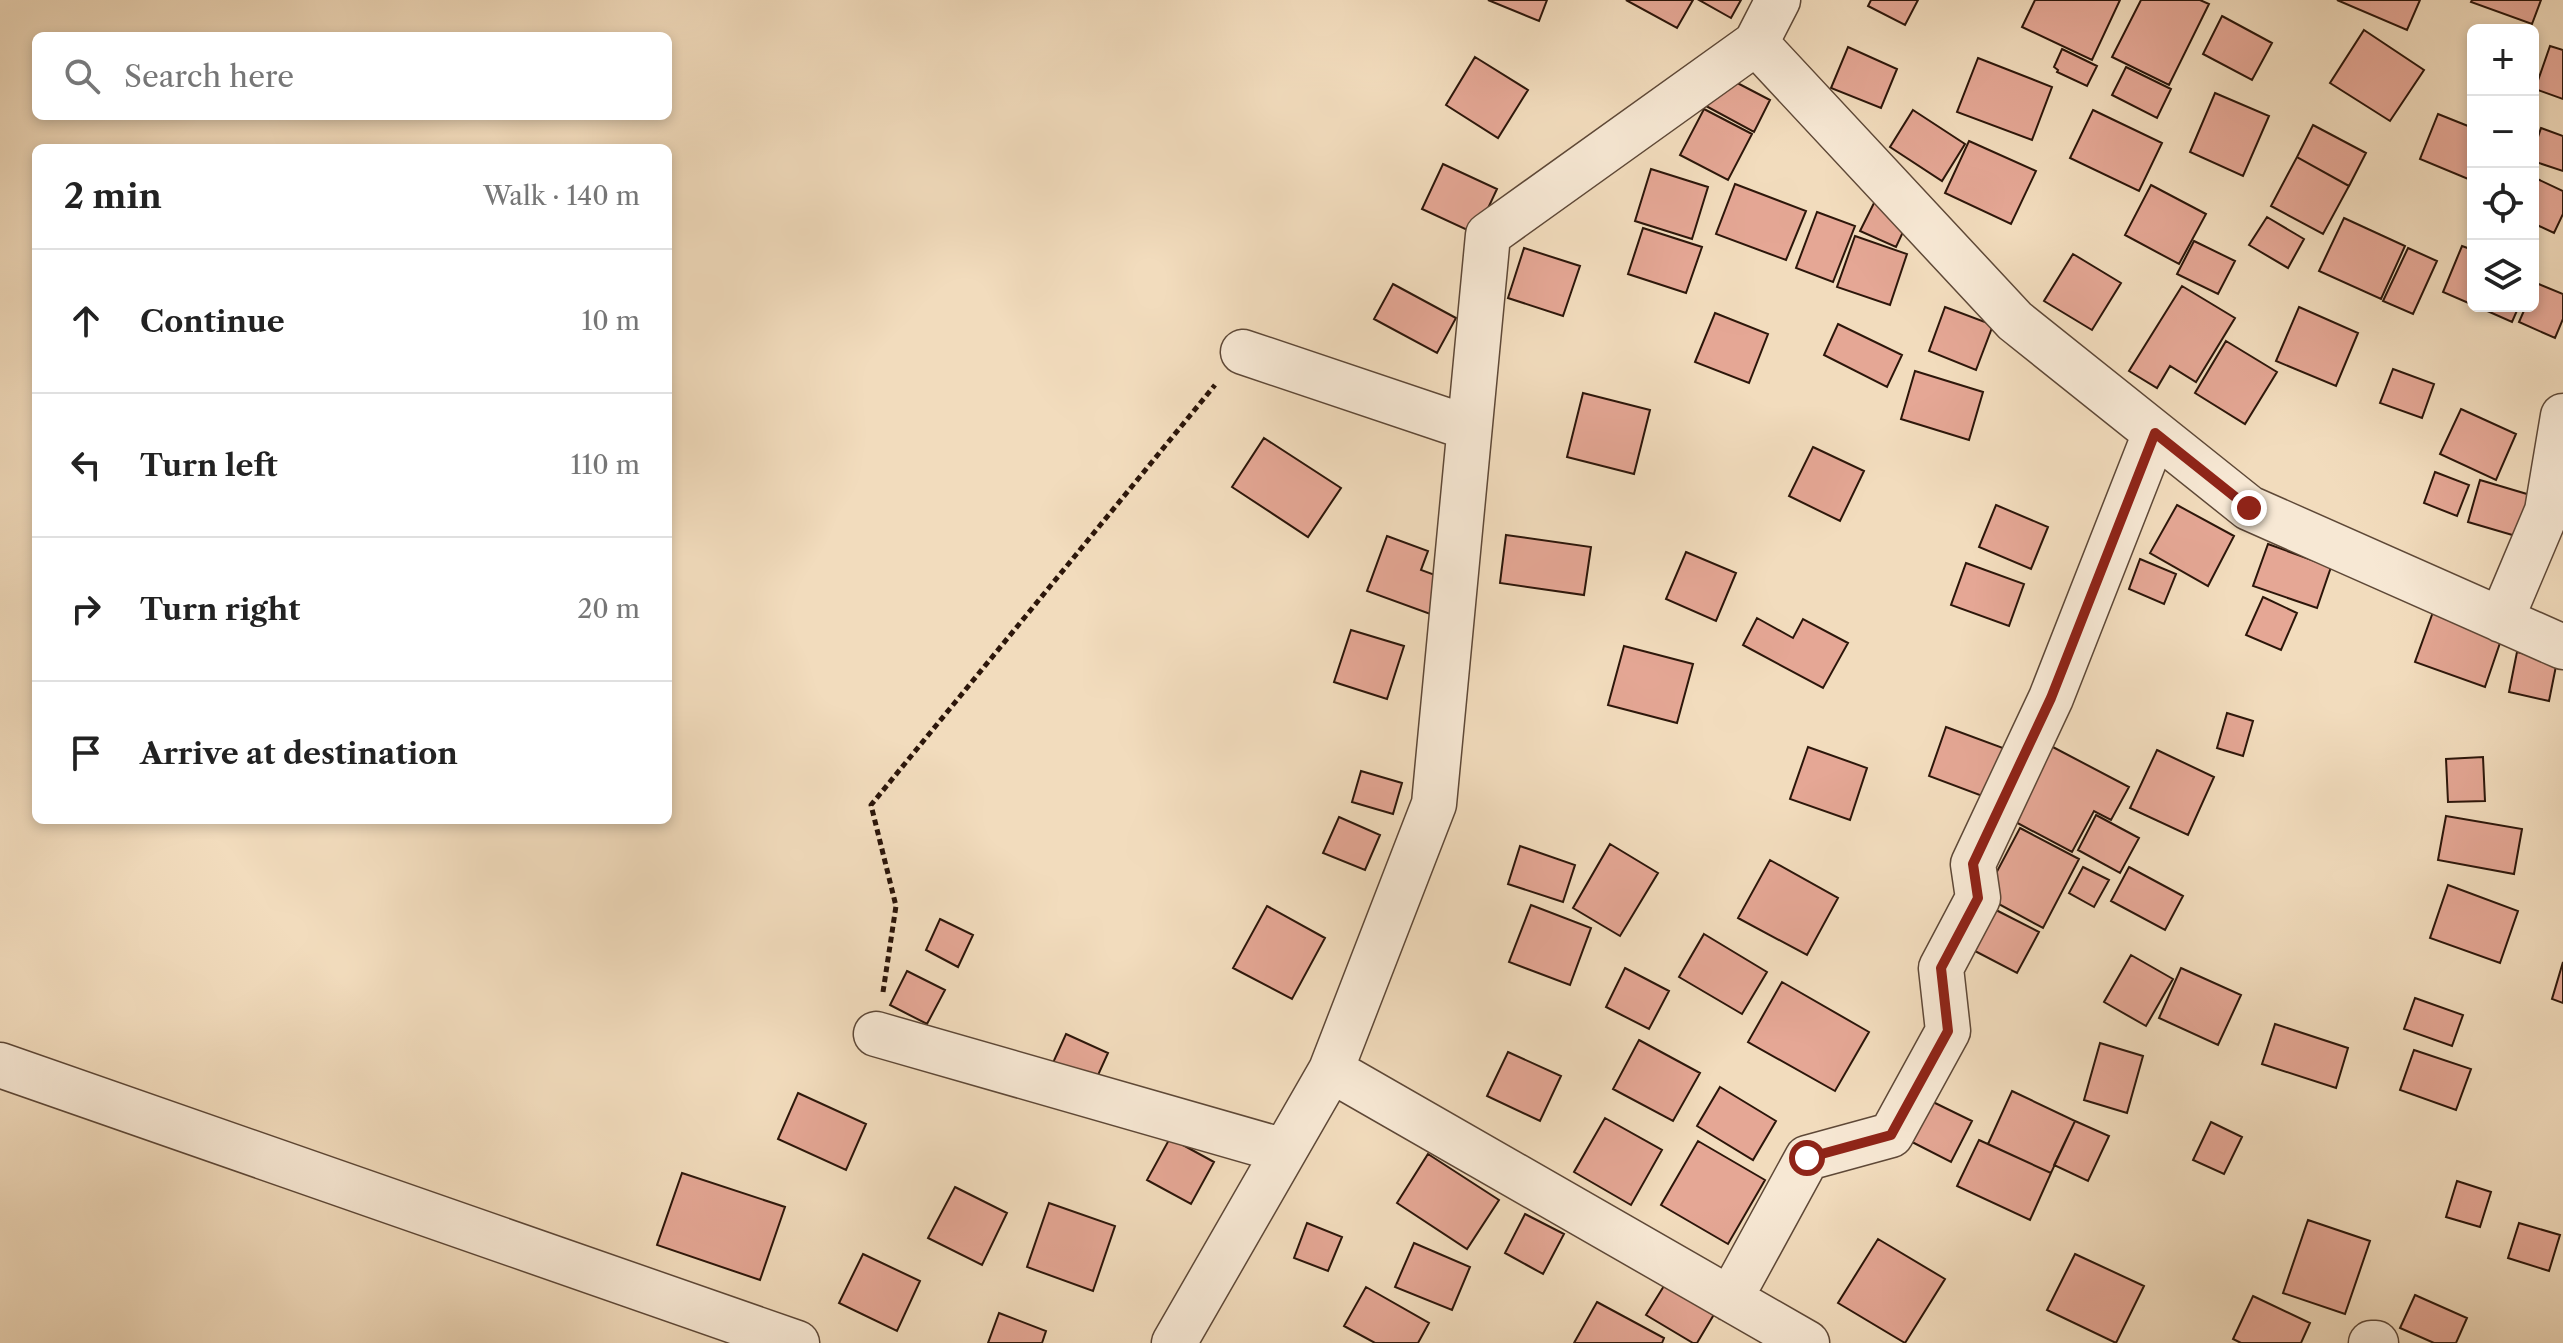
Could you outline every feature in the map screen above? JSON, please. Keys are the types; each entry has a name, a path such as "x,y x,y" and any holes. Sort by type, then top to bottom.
{"street":[{"path":"1174,1343 1331,1070 1434,804 1488,235 1756,43 1778,0"},
{"path":"1756,43 2015,321 2249,508 2563,647"},
{"path":"1243,352 1469,428"},
{"path":"2501,620 2547,511 2563,416"},
{"path":"1730,1299 1807,1158 1891,1135 1948,1031 1941,968 1978,898 1973,864 2051,698 2155,433"},
{"path":"876,1034 1284,1151"},
{"path":"0,1065 797,1343"},
{"path":"1331,1070 1807,1343"}],"path":[{"path":"876,1034 896,906 871,805 1243,352"}],"building":[{"path":"1488,0 1547,0 1539,21"},
{"path":"1626,0 1693,0 1677,28"},
{"path":"1699,0 1741,0 1731,18"},
{"path":"1871,0 1918,0 1905,25 1868,6"},
{"path":"2035,0 2120,0 2092,60 2022,27"},
{"path":"2141,0 2200,0 2209,4 2169,85 2112,57"},
{"path":"2337,0 2420,0 2407,30"},
{"path":"2472,0 2541,0 2532,24"},
{"path":"2222,16 2272,43 2252,80 2203,54"},
{"path":"2364,30 2424,70 2390,121 2330,83"},
{"path":"2550,46 2563,50 2563,99 2539,90 2539,78"},
{"path":"1848,47 1897,69 1881,108 1831,88"},
{"path":"2062,49 2097,66 2087,86 2057,72 2054,67"},
{"path":"1475,57 1528,90 1498,138 1446,105"},
{"path":"1978,58 2052,87 2032,140 1957,112"},
{"path":"2126,67 2171,89 2157,118 2112,95"},
{"path":"1722,75 1770,100 1754,132 1706,106"},
{"path":"2215,93 2269,116 2243,176 2190,152"},
{"path":"1704,109 1752,134 1728,180 1680,155"},
{"path":"1913,110 1965,144 1942,181 1890,147"},
{"path":"2093,110 2162,143 2139,191 2070,158"},
{"path":"2438,114 2467,126 2467,179 2420,159"},
{"path":"2313,125 2366,153 2349,186 2297,157"},
{"path":"2541,128 2563,136 2563,171 2539,163"},
{"path":"1969,141 2036,171 2011,224 1945,193"},
{"path":"2297,157 2349,186 2323,234 2271,206"},
{"path":"1443,164 1497,189 1476,234 1422,209"},
{"path":"1651,169 1708,187 1692,239 1635,221"},
{"path":"2539,180 2563,191 2563,214 2554,233 2539,226"},
{"path":"1735,184 1806,211 1786,260 1716,234"},
{"path":"2151,185 2206,214 2179,264 2125,235"},
{"path":"1875,201 1910,217 1896,247 1860,231"},
{"path":"1817,212 1855,226 1833,282 1796,268"},
{"path":"2267,217 2304,239 2288,268 2249,245"},
{"path":"2344,218 2405,246 2381,299 2319,271"},
{"path":"1643,228 1702,247 1686,293 1628,274"},
{"path":"1855,236 1907,254 1890,305 1837,287"},
{"path":"2194,241 2235,261 2218,294 2177,274"},
{"path":"2462,246 2467,248 2467,302 2443,292"},
{"path":"1524,248 1580,266 1563,316 1508,298"},
{"path":"2408,248 2437,261 2413,314 2383,301"},
{"path":"2073,254 2121,283 2092,330 2044,301"},
{"path":"1393,284 1456,318 1437,353 1374,319"},
{"path":"2539,284 2563,294 2563,319 2555,338 2519,322 2523,312 2539,312"},
{"path":"2182,286 2235,318 2196,382 2170,366 2157,388 2129,371"},
{"path":"1945,307 1993,325 1976,370 1929,351"},
{"path":"2299,307 2358,333 2336,386 2276,361"},
{"path":"2490,312 2516,312 2512,322"},
{"path":"1715,313 1768,334 1749,383 1695,362"},
{"path":"1838,324 1902,355 1887,387 1824,355"},
{"path":"2226,341 2277,372 2245,424 2195,393"},
{"path":"2393,369 2434,384 2422,418 2380,403"},
{"path":"1915,371 1983,392 1969,440 1901,419"},
{"path":"1583,393 1650,410 1634,474 1567,457"},
{"path":"2461,409 2516,434 2496,480 2440,454"},
{"path":"1264,438 1341,488 1308,537 1232,487"},
{"path":"1813,447 1864,471 1840,521 1789,496"},
{"path":"2435,472 2469,485 2457,516 2424,503"},
{"path":"2480,480 2537,497 2526,539 2468,522"},
{"path":"1996,505 2048,527 2031,569 1979,547"},
{"path":"2177,505 2234,536 2208,586 2150,553"},
{"path":"1506,535 1591,547 1584,595 1500,583"},
{"path":"1387,536 1428,551 1421,570 1446,579 1433,615 1367,591"},
{"path":"2268,544 2331,567 2317,608 2253,586"},
{"path":"1686,552 1736,573 1716,621 1666,599"},
{"path":"2140,559 2176,574 2164,604 2129,589"},
{"path":"1966,563 2024,584 2009,626 1951,605"},
{"path":"2263,597 2297,613 2281,650 2246,635"},
{"path":"2433,612 2502,637 2485,687 2415,662"},
{"path":"1757,618 1793,638 1803,619 1848,643 1823,688 1743,645"},
{"path":"1351,630 1404,646 1387,699 1334,682"},
{"path":"1624,646 1693,664 1677,723 1608,705"},
{"path":"2517,652 2557,661 2549,701 2509,692"},
{"path":"2227,713 2253,721 2243,756 2217,748"},
{"path":"1946,727 2003,748 1985,797 1929,776"},
{"path":"2049,745 2129,787 2111,820 2094,811 2072,852 2010,819"},
{"path":"1808,747 1867,768 1850,820 1790,799"},
{"path":"2157,750 2214,777 2188,835 2130,808"},
{"path":"2483,757 2485,801 2448,802 2446,759"},
{"path":"1361,771 1402,783 1393,814 1352,802"},
{"path":"2096,815 2139,838 2120,873 2078,850"},
{"path":"2446,816 2522,829 2514,874 2438,860"},
{"path":"1339,817 1380,835 1365,870 1323,853"},
{"path":"2020,828 2079,859 2043,928 1984,896"},
{"path":"1610,844 1658,873 1620,936 1573,908"},
{"path":"1520,846 1575,865 1563,902 1508,884"},
{"path":"1770,860 1838,898 1807,955 1738,918"},
{"path":"2083,867 2109,880 2094,907 2069,893"},
{"path":"2129,867 2183,896 2165,930 2111,901"},
{"path":"2448,885 2518,911 2500,963 2430,938"},
{"path":"1531,905 1591,928 1570,985 1509,962"},
{"path":"1267,906 1325,938 1292,999 1233,968"},
{"path":"1994,909 2039,932 2017,973 1973,950"},
{"path":"940,919 973,935 958,967 926,950"},
{"path":"1704,934 1767,972 1742,1014 1679,977"},
{"path":"2131,955 2173,979 2146,1026 2104,1002"},
{"path":"2563,962 2563,1003 2552,999"},
{"path":"1625,968 1669,991 1649,1029 1606,1007"},
{"path":"2181,968 2241,995 2218,1045 2159,1018"},
{"path":"907,971 945,990 927,1024 890,1005"},
{"path":"1782,982 1869,1032 1835,1091 1748,1042"},
{"path":"2415,998 2463,1015 2452,1046 2404,1029"},
{"path":"2275,1024 2348,1048 2336,1088 2262,1064"},
{"path":"1066,1034 1108,1053 1094,1084 1052,1065"},
{"path":"1639,1040 1700,1073 1673,1121 1613,1089"},
{"path":"2100,1043 2143,1056 2127,1113 2084,1100"},
{"path":"2414,1050 2471,1069 2456,1110 2400,1090"},
{"path":"1508,1052 1561,1076 1540,1121 1487,1096"},
{"path":"1720,1087 1776,1121 1753,1160 1697,1126"},
{"path":"2012,1091 2075,1121 2051,1173 1988,1144"},
{"path":"798,1093 866,1124 846,1170 778,1139"},
{"path":"1933,1102 1972,1121 1951,1162 1912,1142"},
{"path":"1605,1118 1662,1150 1631,1205 1574,1172"},
{"path":"2075,1121 2109,1136 2088,1181 2054,1165"},
{"path":"2211,1122 2242,1137 2224,1174 2193,1160"},
{"path":"1170,1138 1214,1162 1191,1204 1147,1180"},
{"path":"1979,1140 2051,1173 2030,1220 1957,1186"},
{"path":"1698,1141 1765,1180 1728,1244 1661,1205"},
{"path":"1428,1154 1499,1200 1467,1249 1397,1203"},
{"path":"682,1173 785,1207 760,1280 657,1245"},
{"path":"2457,1181 2491,1192 2480,1227 2446,1217"},
{"path":"955,1187 1007,1213 982,1265 928,1238"},
{"path":"1049,1203 1115,1226 1093,1291 1027,1267"},
{"path":"1525,1214 1564,1234 1543,1274 1505,1253"},
{"path":"2308,1220 2370,1241 2345,1314 2283,1293"},
{"path":"1307,1223 1342,1237 1328,1271 1294,1258"},
{"path":"2519,1223 2560,1235 2549,1271 2508,1258"},
{"path":"1878,1239 1945,1279 1905,1343 1838,1303"},
{"path":"1414,1243 1470,1267 1452,1310 1395,1287"},
{"path":"863,1254 920,1281 897,1331 839,1303"},
{"path":"2075,1254 2144,1286 2116,1343 2047,1310"},
{"path":"1667,1281 1716,1311 1697,1343 1646,1315"},
{"path":"1366,1287 1429,1323 1418,1343 1375,1343 1344,1326"},
{"path":"2415,1295 2467,1318 2456,1343 2434,1343 2400,1328"},
{"path":"2253,1296 2310,1323 2301,1343 2241,1343 2233,1339"},
{"path":"1597,1302 1664,1338 1662,1343 1574,1343"},
{"path":"999,1313 1046,1331 1042,1343 988,1343"}],"route":[{"path":"1807,1158 1891,1135 1948,1031 1941,968 1978,898 1973,864 2051,698 2155,433 2249,508"}]}
